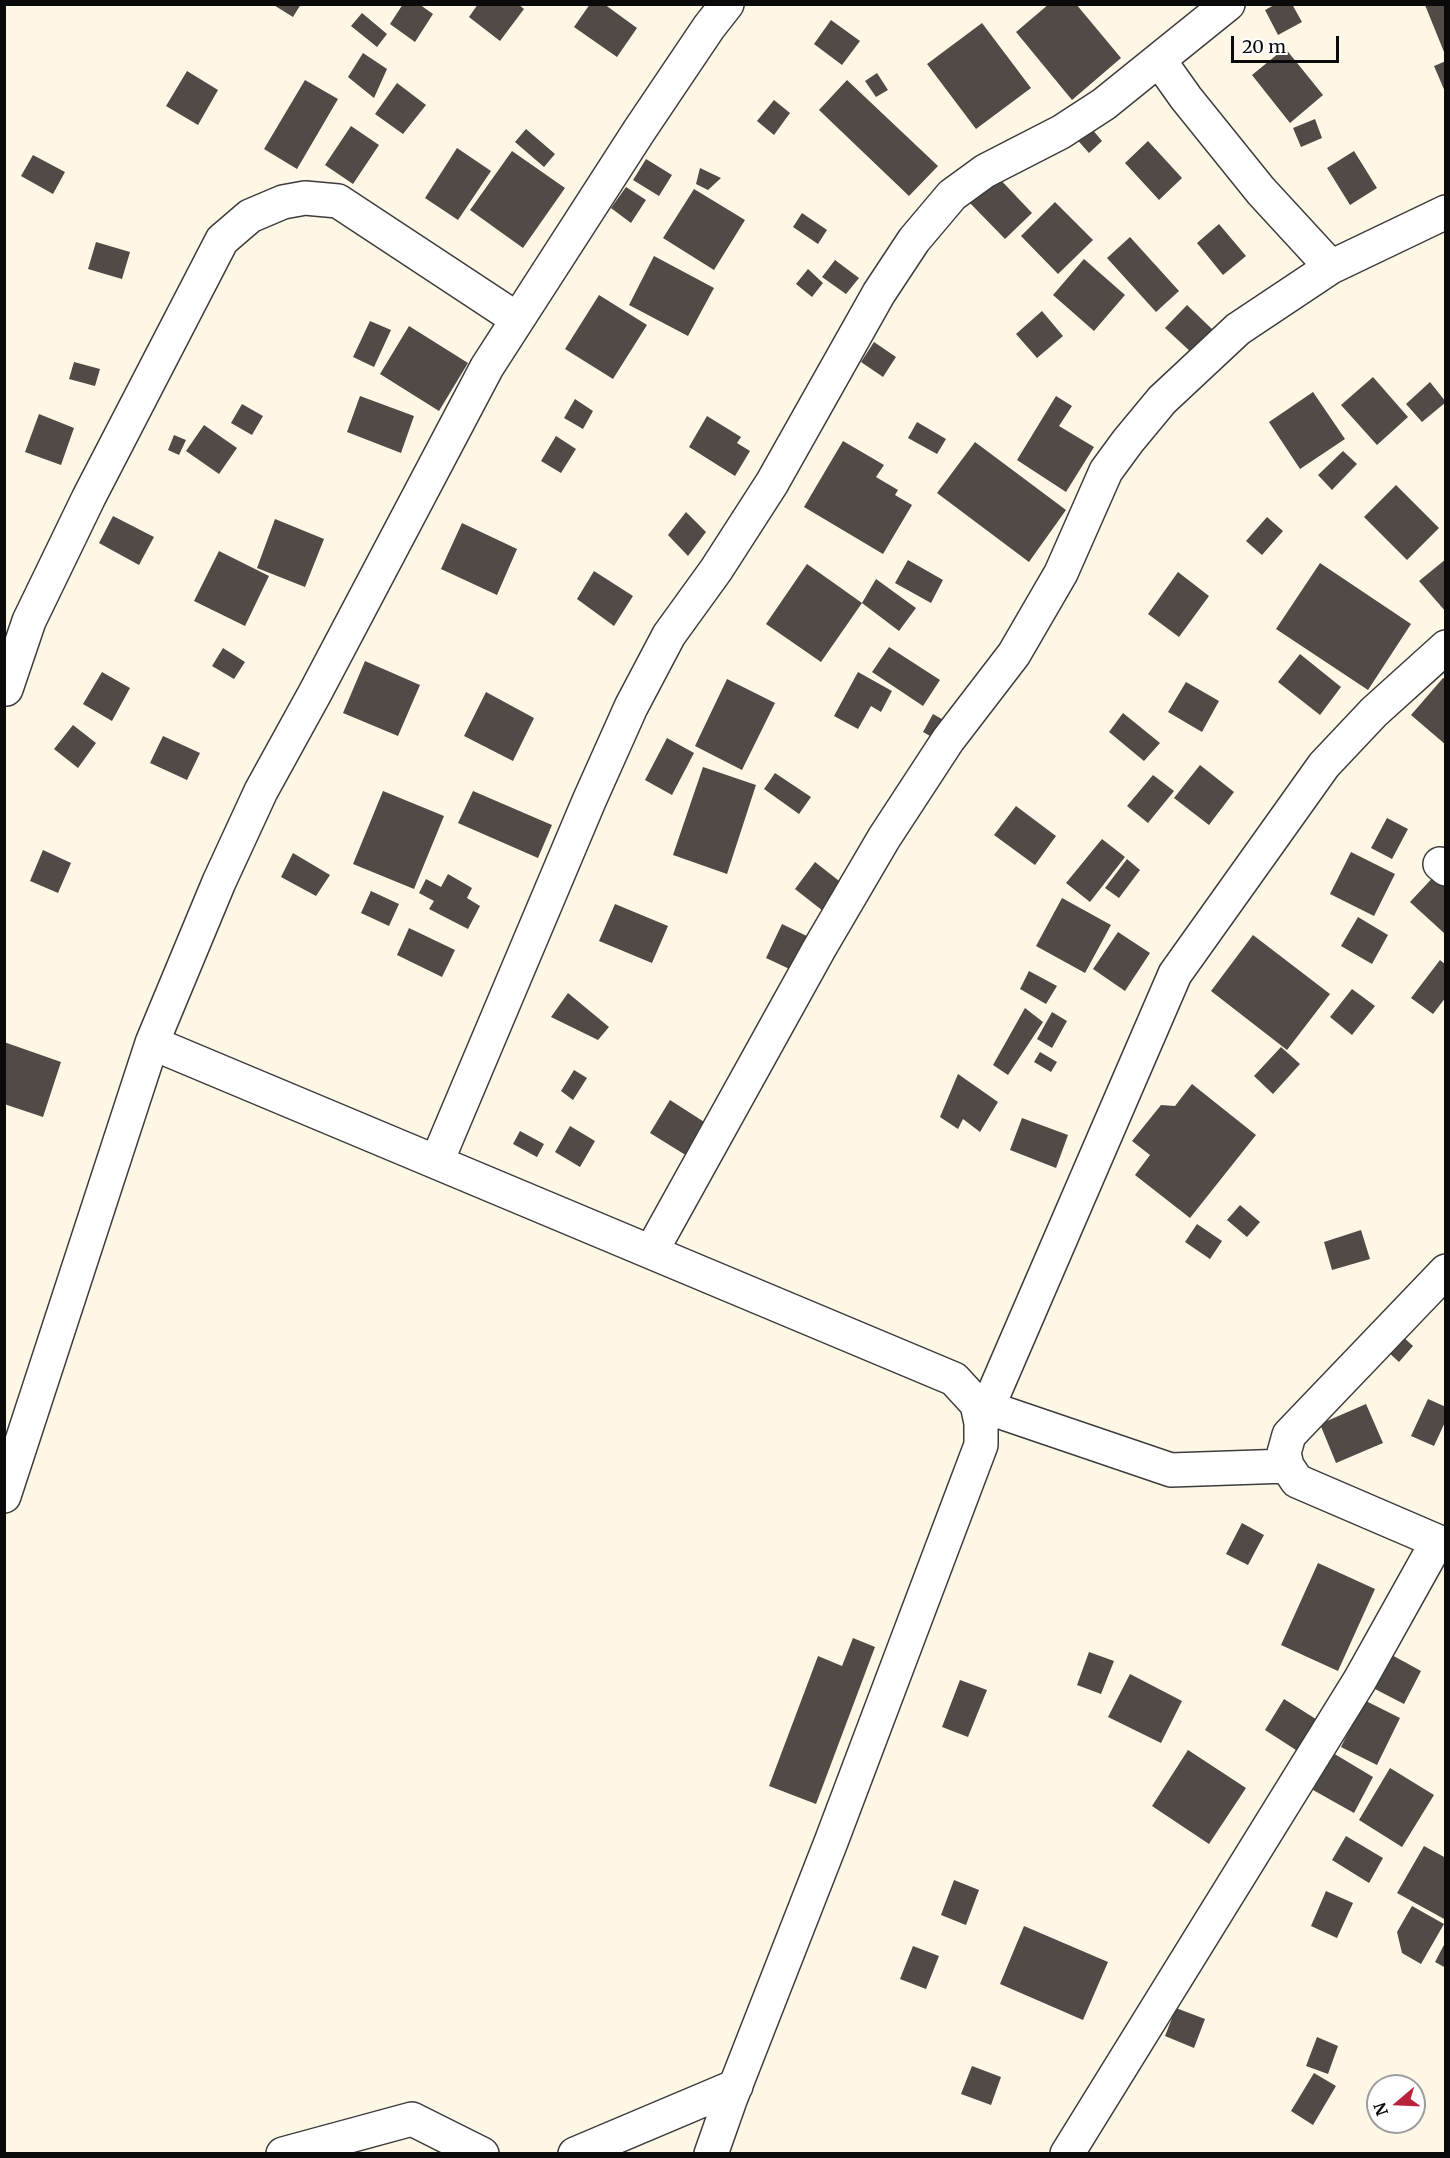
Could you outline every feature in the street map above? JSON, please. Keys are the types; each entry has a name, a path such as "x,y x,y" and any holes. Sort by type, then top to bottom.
{"street":[{"path":"4,1496 152,1043 219,882 265,782 315,693 488,367 639,131 727,4"},
{"path":"437,1161 631,707 669,635 716,570 772,483 879,293 914,240 952,195 986,171 1060,132 1095,110 1228,4"},
{"path":"1159,60 1186,98 1261,191 1331,267"},
{"path":"6,689 29,621 89,497 222,240 250,216 283,202 305,198 338,201 517,319"},
{"path":"651,1252 819,949 884,838 948,740 1014,654 1061,573 1106,471 1128,441 1162,400 1238,329 1331,267 1446,212"},
{"path":"711,2154 981,1445 982,1411 1175,974 1324,765 1374,712 1446,646"},
{"path":"152,1043 954,1379 982,1411 1171,1470 1287,1466"},
{"path":"1067,2154 1360,1680 1441,1543 1297,1481 1287,1466 1284,1453 1289,1435 1446,1271"},
{"path":"575,2154 736,2086"},
{"path":"283,2154 412,2119 482,2154"}],"building":[{"path":"272,4 301,4 293,17"},
{"path":"403,4 419,4 433,14 415,42 390,24"},
{"path":"478,4 518,4 524,9 500,41 469,17"},
{"path":"590,4 604,4 637,28 617,57 574,27"},
{"path":"1049,4 1076,4 1121,58 1072,100 1016,32"},
{"path":"1276,4 1292,4 1302,22 1278,35 1265,10"},
{"path":"1425,5 1446,5 1446,52 1444,52"},
{"path":"362,13 387,34 377,47 351,26"},
{"path":"831,20 860,41 842,65 814,44"},
{"path":"982,23 1031,88 976,129 927,64"},
{"path":"1285,48 1323,95 1290,123 1252,75"},
{"path":"363,53 387,69 374,98 348,77"},
{"path":"1446,61 1446,94 1434,66"},
{"path":"187,71 218,90 198,125 166,106"},
{"path":"877,73 888,90 876,97 865,81"},
{"path":"305,80 338,99 297,169 264,149"},
{"path":"847,80 938,166 909,196 819,110"},
{"path":"397,83 426,105 403,134 375,114"},
{"path":"774,100 790,113 774,135 757,121"},
{"path":"1315,119 1322,138 1301,147 1293,128"},
{"path":"1087,123 1102,141 1089,153 1073,135"},
{"path":"351,126 379,145 353,184 325,165"},
{"path":"526,129 555,154 544,167 515,142"},
{"path":"1148,141 1182,178 1159,200 1125,163"},
{"path":"457,148 491,171 458,220 425,198"},
{"path":"512,151 565,188 523,248 470,210"},
{"path":"1354,151 1377,188 1350,205 1327,168"},
{"path":"33,155 65,172 53,194 21,176"},
{"path":"646,159 672,175 659,196 633,180"},
{"path":"700,168 721,178 708,190 696,184"},
{"path":"997,176 1032,213 1005,239 969,202"},
{"path":"626,187 646,200 631,223 611,208"},
{"path":"694,189 745,220 714,270 663,238"},
{"path":"1055,202 1093,240 1058,274 1021,236"},
{"path":"802,213 827,230 818,244 793,227"},
{"path":"1219,224 1246,256 1223,275 1197,243"},
{"path":"1130,237 1179,291 1156,312 1107,258"},
{"path":"96,242 130,252 122,279 88,269"},
{"path":"654,256 714,288 688,336 629,305"},
{"path":"1084,259 1125,295 1094,331 1053,295"},
{"path":"835,260 859,278 846,294 822,277"},
{"path":"808,269 823,283 812,297 796,284"},
{"path":"599,295 647,325 613,379 565,349"},
{"path":"1187,305 1214,331 1192,353 1165,328"},
{"path":"1042,311 1063,336 1037,358 1016,334"},
{"path":"370,321 391,330 374,367 353,357"},
{"path":"409,326 468,363 439,411 380,374"},
{"path":"874,342 896,357 883,377 861,362"},
{"path":"74,362 100,369 95,386 69,379"},
{"path":"1373,377 1408,417 1377,445 1341,405"},
{"path":"1430,382 1446,402 1422,422 1406,404"},
{"path":"1313,392 1345,439 1300,469 1269,422"},
{"path":"360,396 414,416 401,453 347,432"},
{"path":"1056,396 1072,406 1059,426 1094,447 1066,492 1017,460"},
{"path":"575,399 593,411 583,429 564,418"},
{"path":"242,404 263,416 252,435 231,423"},
{"path":"39,414 74,428 61,465 25,452"},
{"path":"707,416 741,437 737,443 750,451 735,476 689,447"},
{"path":"917,422 946,439 937,454 908,438"},
{"path":"204,425 237,448 219,474 186,451"},
{"path":"174,435 186,440 179,455 168,450"},
{"path":"556,436 576,449 561,473 541,461"},
{"path":"843,441 884,465 876,477 898,490 895,495 912,505 883,554 804,507"},
{"path":"975,442 1066,510 1029,562 937,493"},
{"path":"1343,451 1357,464 1332,490 1318,475"},
{"path":"1396,485 1439,528 1407,560 1364,517"},
{"path":"686,512 706,532 688,556 668,535"},
{"path":"113,516 154,537 139,565 99,543"},
{"path":"1267,517 1283,531 1262,555 1246,541"},
{"path":"275,519 324,539 305,587 257,568"},
{"path":"462,523 517,549 497,595 441,569"},
{"path":"219,551 269,576 245,626 194,601"},
{"path":"1446,559 1446,612 1419,581"},
{"path":"908,560 943,580 931,603 895,583"},
{"path":"1320,563 1411,624 1368,690 1276,629"},
{"path":"807,564 862,603 821,662 766,624"},
{"path":"594,571 633,596 614,626 577,599"},
{"path":"1178,572 1209,596 1179,637 1148,614"},
{"path":"876,579 916,608 899,631 862,603"},
{"path":"889,647 940,680 923,706 872,672"},
{"path":"223,648 245,662 234,679 212,666"},
{"path":"1300,654 1341,687 1320,715 1278,682"},
{"path":"365,661 420,685 398,736 343,713"},
{"path":"102,672 130,688 112,721 83,704"},
{"path":"858,672 892,691 881,712 871,706 858,729 834,716"},
{"path":"1443,678 1446,679 1446,745 1411,715"},
{"path":"727,679 775,703 742,770 695,746"},
{"path":"1186,682 1219,701 1202,732 1168,712"},
{"path":"486,692 534,718 513,761 464,736"},
{"path":"1123,713 1160,743 1144,761 1109,732"},
{"path":"933,714 949,723 939,741 923,732"},
{"path":"73,725 96,743 78,768 54,749"},
{"path":"163,736 200,753 187,780 150,763"},
{"path":"667,738 694,753 672,795 645,780"},
{"path":"1200,765 1234,792 1209,825 1174,798"},
{"path":"703,767 756,785 727,874 673,855"},
{"path":"775,773 811,797 799,814 764,789"},
{"path":"1153,775 1174,791 1148,823 1127,806"},
{"path":"383,791 444,816 414,889 353,864"},
{"path":"473,791 552,825 538,858 458,823"},
{"path":"1016,806 1056,836 1035,865 994,835"},
{"path":"1387,818 1408,829 1392,859 1371,848"},
{"path":"1102,839 1125,857 1090,902 1066,883"},
{"path":"43,850 71,863 58,893 30,881"},
{"path":"1351,852 1395,874 1374,916 1330,894"},
{"path":"293,853 330,875 316,896 281,877"},
{"path":"1127,859 1140,870 1119,898 1105,888"},
{"path":"815,862 843,884 823,911 795,889"},
{"path":"1438,872 1446,879 1446,931 1444,933 1410,902"},
{"path":"448,874 472,888 467,898 480,906 468,929 429,909 434,901 419,893 426,879 441,887"},
{"path":"371,891 399,904 389,926 361,913"},
{"path":"1062,898 1111,925 1085,973 1036,946"},
{"path":"615,904 668,926 652,963 599,941"},
{"path":"1358,917 1388,935 1372,964 1341,946"},
{"path":"782,924 813,939 798,973 766,958"},
{"path":"409,928 455,950 442,977 397,955"},
{"path":"1118,932 1150,953 1125,991 1093,969"},
{"path":"1253,935 1330,994 1287,1050 1211,991"},
{"path":"1440,960 1446,965 1446,997 1433,1014 1411,998"},
{"path":"1029,971 1057,986 1046,1004 1020,989"},
{"path":"1352,989 1375,1006 1352,1035 1330,1017"},
{"path":"568,993 609,1027 598,1040 551,1017"},
{"path":"1025,1008 1043,1022 1008,1075 993,1065"},
{"path":"1052,1012 1067,1021 1052,1048 1037,1039"},
{"path":"4,1042 61,1062 43,1117 4,1104"},
{"path":"1281,1047 1300,1064 1273,1094 1254,1076"},
{"path":"1040,1052 1057,1062 1051,1072 1034,1062"},
{"path":"574,1070 587,1078 573,1100 561,1091"},
{"path":"958,1074 998,1102 980,1132 963,1119 958,1129 940,1117"},
{"path":"1192,1084 1256,1135 1190,1218 1135,1175 1150,1155 1132,1141 1161,1105 1175,1106"},
{"path":"670,1100 712,1127 692,1159 650,1133"},
{"path":"1022,1118 1068,1135 1056,1168 1010,1150"},
{"path":"570,1126 595,1141 580,1167 555,1152"},
{"path":"520,1131 544,1144 537,1157 513,1144"},
{"path":"1240,1205 1260,1222 1247,1237 1227,1220"},
{"path":"1197,1224 1222,1241 1210,1259 1185,1242"},
{"path":"1361,1230 1370,1259 1332,1270 1324,1242"},
{"path":"1400,1334 1413,1346 1399,1362 1386,1350"},
{"path":"1428,1399 1446,1407 1446,1420 1434,1446 1411,1436"},
{"path":"1366,1404 1383,1443 1336,1463 1320,1424"},
{"path":"1242,1523 1264,1535 1248,1565 1226,1554"},
{"path":"1318,1563 1375,1589 1338,1671 1281,1645"},
{"path":"853,1638 875,1647 816,1804 769,1786 818,1656 842,1666"},
{"path":"1089,1652 1114,1661 1101,1694 1077,1685"},
{"path":"1390,1654 1421,1671 1404,1704 1373,1688"},
{"path":"1130,1674 1182,1701 1161,1743 1108,1717"},
{"path":"960,1680 987,1690 968,1737 942,1727"},
{"path":"1284,1699 1319,1721 1299,1752 1265,1730"},
{"path":"1364,1700 1400,1718 1377,1765 1341,1747"},
{"path":"1188,1750 1246,1788 1209,1844 1152,1806"},
{"path":"1333,1753 1373,1777 1354,1813 1313,1790"},
{"path":"1390,1768 1434,1795 1402,1847 1359,1820"},
{"path":"1346,1836 1383,1858 1369,1883 1332,1860"},
{"path":"1424,1846 1446,1858 1446,1920 1397,1893"},
{"path":"954,1880 979,1890 966,1925 941,1915"},
{"path":"1326,1891 1353,1903 1337,1938 1311,1926"},
{"path":"1412,1906 1444,1924 1421,1964 1402,1953 1397,1932"},
{"path":"1024,1926 1108,1962 1083,2020 1000,1984"},
{"path":"1446,1941 1446,1968 1435,1962"},
{"path":"913,1946 939,1956 926,1989 900,1979"},
{"path":"1176,2008 1205,2019 1194,2048 1165,2036"},
{"path":"1317,2037 1338,2046 1328,2074 1306,2066"},
{"path":"972,2066 1001,2077 991,2105 961,2094"},
{"path":"1314,2073 1336,2086 1313,2125 1291,2111"}]}
